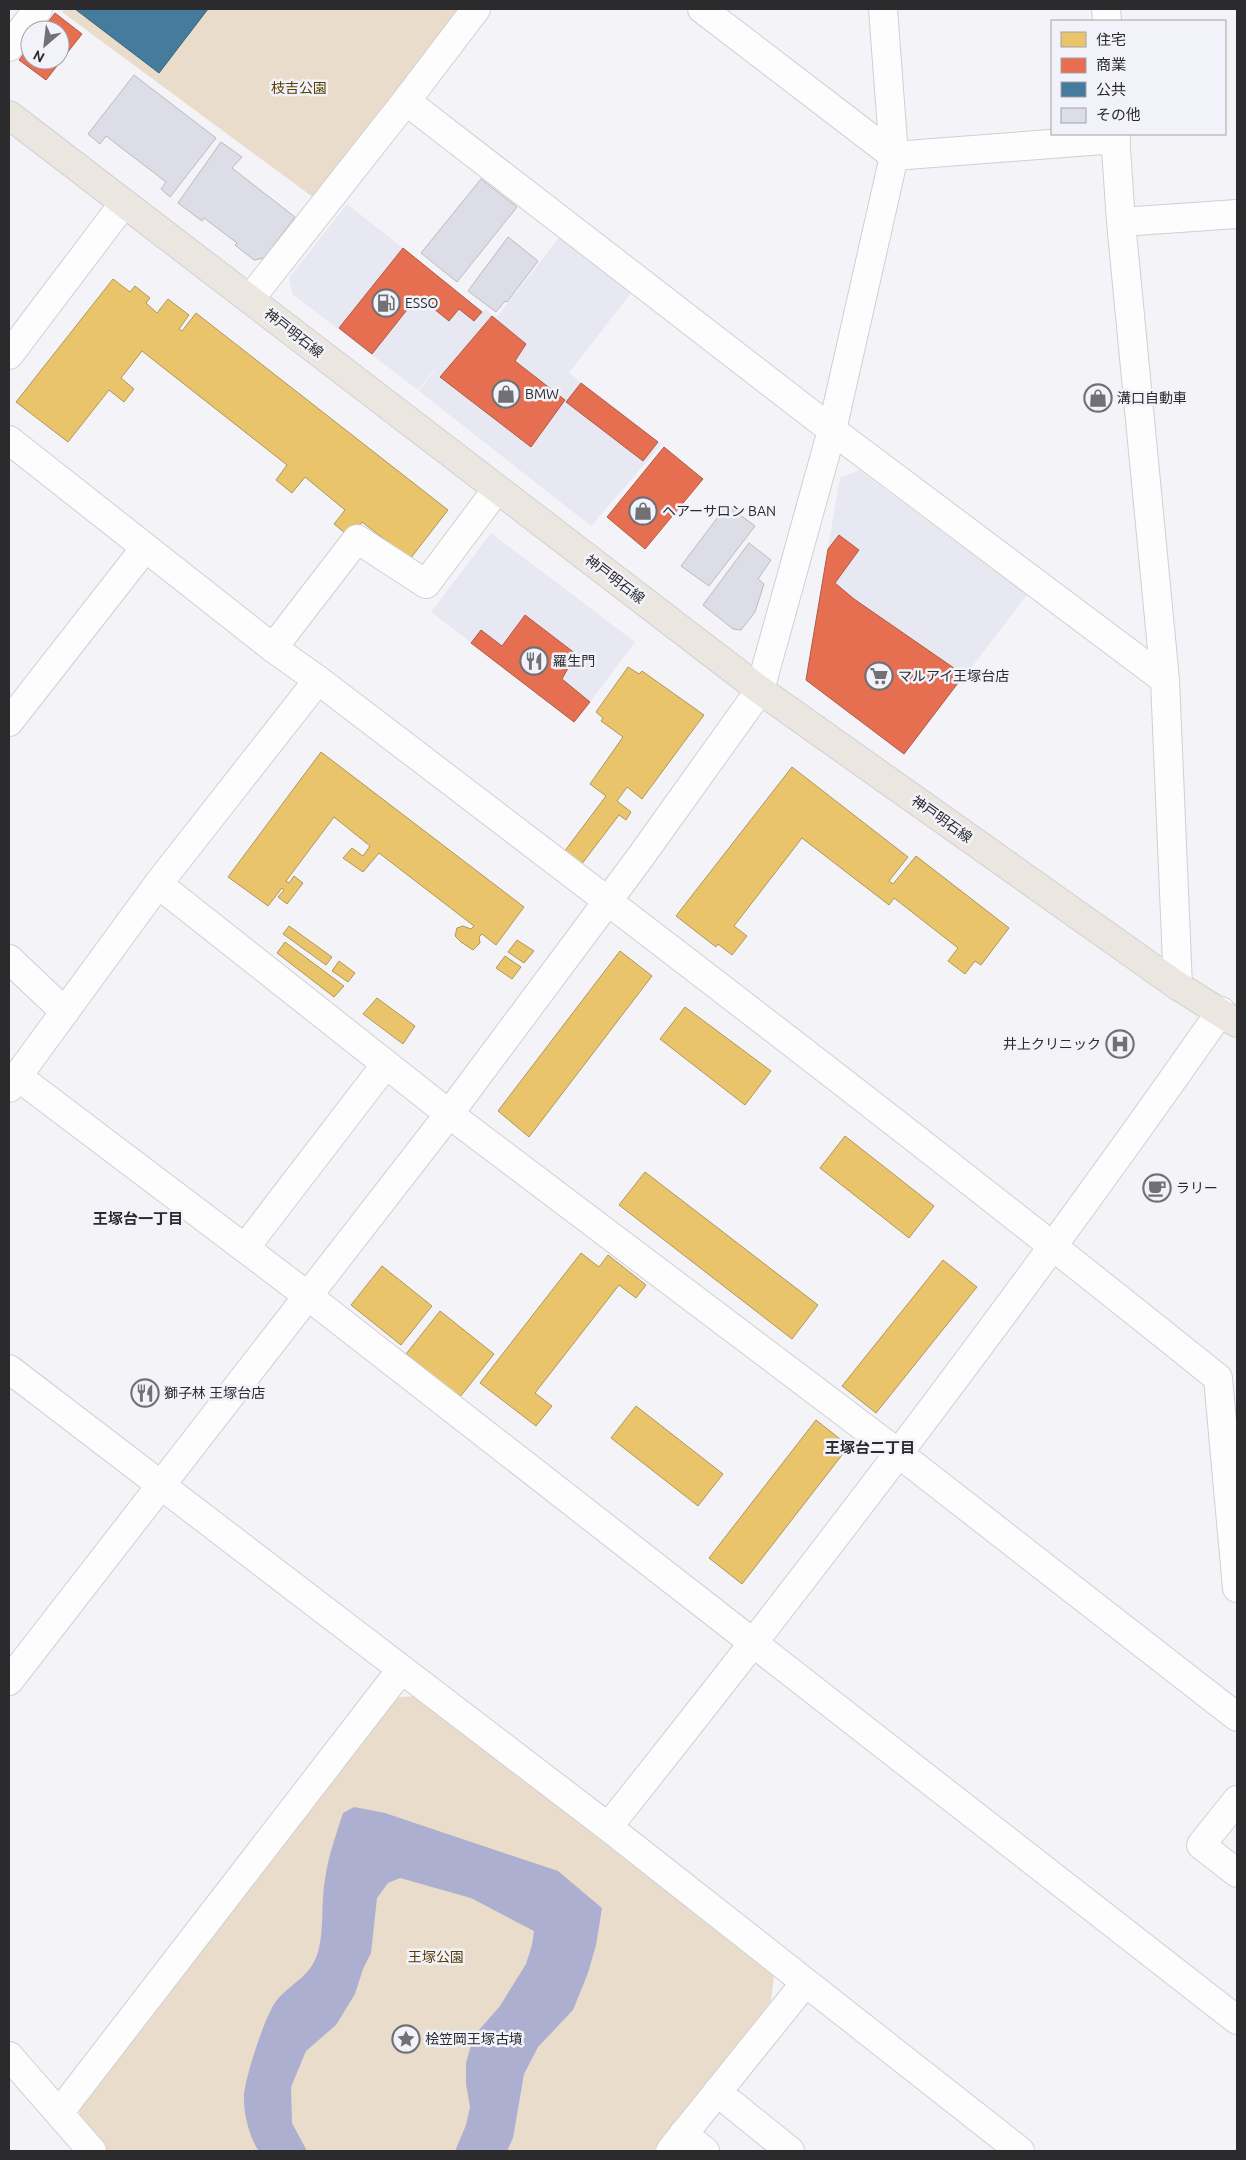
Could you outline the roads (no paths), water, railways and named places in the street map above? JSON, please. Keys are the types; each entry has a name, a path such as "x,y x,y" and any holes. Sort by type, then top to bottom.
{"main road":[{"name":"神戸明石線","path":"9,115 760,690 1178,986 1229,1017"}],"street":[{"path":"9,47 38,9"},
{"path":"250,299 476,9"},
{"path":"702,9 894,156 1116,136 1121,222 1164,680 1178,986"},
{"path":"9,1680 159,1485 450,1114 608,901 760,690 832,430 894,156 883,9"},
{"path":"406,101 832,430 1164,680"},
{"path":"9,355 124,203"},
{"path":"1121,222 1237,214"},
{"path":"9,440 273,648 318,680 608,901 1054,1247 1218,1378 1237,1588"},
{"path":"273,648 357,539 426,584 497,489"},
{"path":"9,722 145,548"},
{"path":"318,680 158,884 13,1082 308,1296 1237,2020"},
{"path":"158,884 450,1114 898,1453 1237,1717"},
{"path":"9,959 64,1012"},
{"path":"608,1827 755,1643 1229,1017"},
{"path":"244,1248 386,1064"},
{"path":"9,1369 400,1671 608,1827 1020,2151"},
{"path":"59,2113 400,1671"},
{"path":"1237,1800 1201,1845 1237,1873"},
{"path":"705,2151 677,2143 805,1983"},
{"path":"9,2056 92,2151"},
{"path":"717,2092 790,2151"}],"water":[{"path":"354,1807 385,1813 558,1871 602,1908 596,1945 588,1973 573,2010 538,2047 524,2074 513,2138 507,2151 455,2151 466,2125 470,2107 466,2084 466,2063 471,2045 479,2030 500,2006 526,1964 534,1931 471,1898 400,1878 388,1883 377,1898 371,1953 363,1969 355,1994 336,2025 306,2051 291,2087 292,2123 307,2151 259,2151 253,2140 248,2126 244,2103 245,2088 252,2062 272,2007 283,1993 307,1972 316,1957 321,1940 324,1888 330,1854 343,1813"}],"place":[{"name":"ESSO","path":"386,303"},
{"name":"BMW","path":"506,394"},
{"name":"溝口自動車","path":"1098,398"},
{"name":"ヘアーサロン BAN","path":"643,511"},
{"name":"羅生門","path":"534,661"},
{"name":"マルアイ王塚台店","path":"879,676"},
{"name":"井上クリニック","path":"1120,1044"},
{"name":"ラリー","path":"1157,1188"},
{"name":"獅子林 王塚台店","path":"145,1393"},
{"name":"桧笠岡王塚古墳","path":"406,2039"}],"district":[{"name":"王塚台一丁目","path":"138,1219"},
{"name":"王塚台二丁目","path":"870,1448"}],"park label":[{"name":"枝吉公園","path":"299,88"},
{"name":"王塚公園","path":"436,1957"}]}
